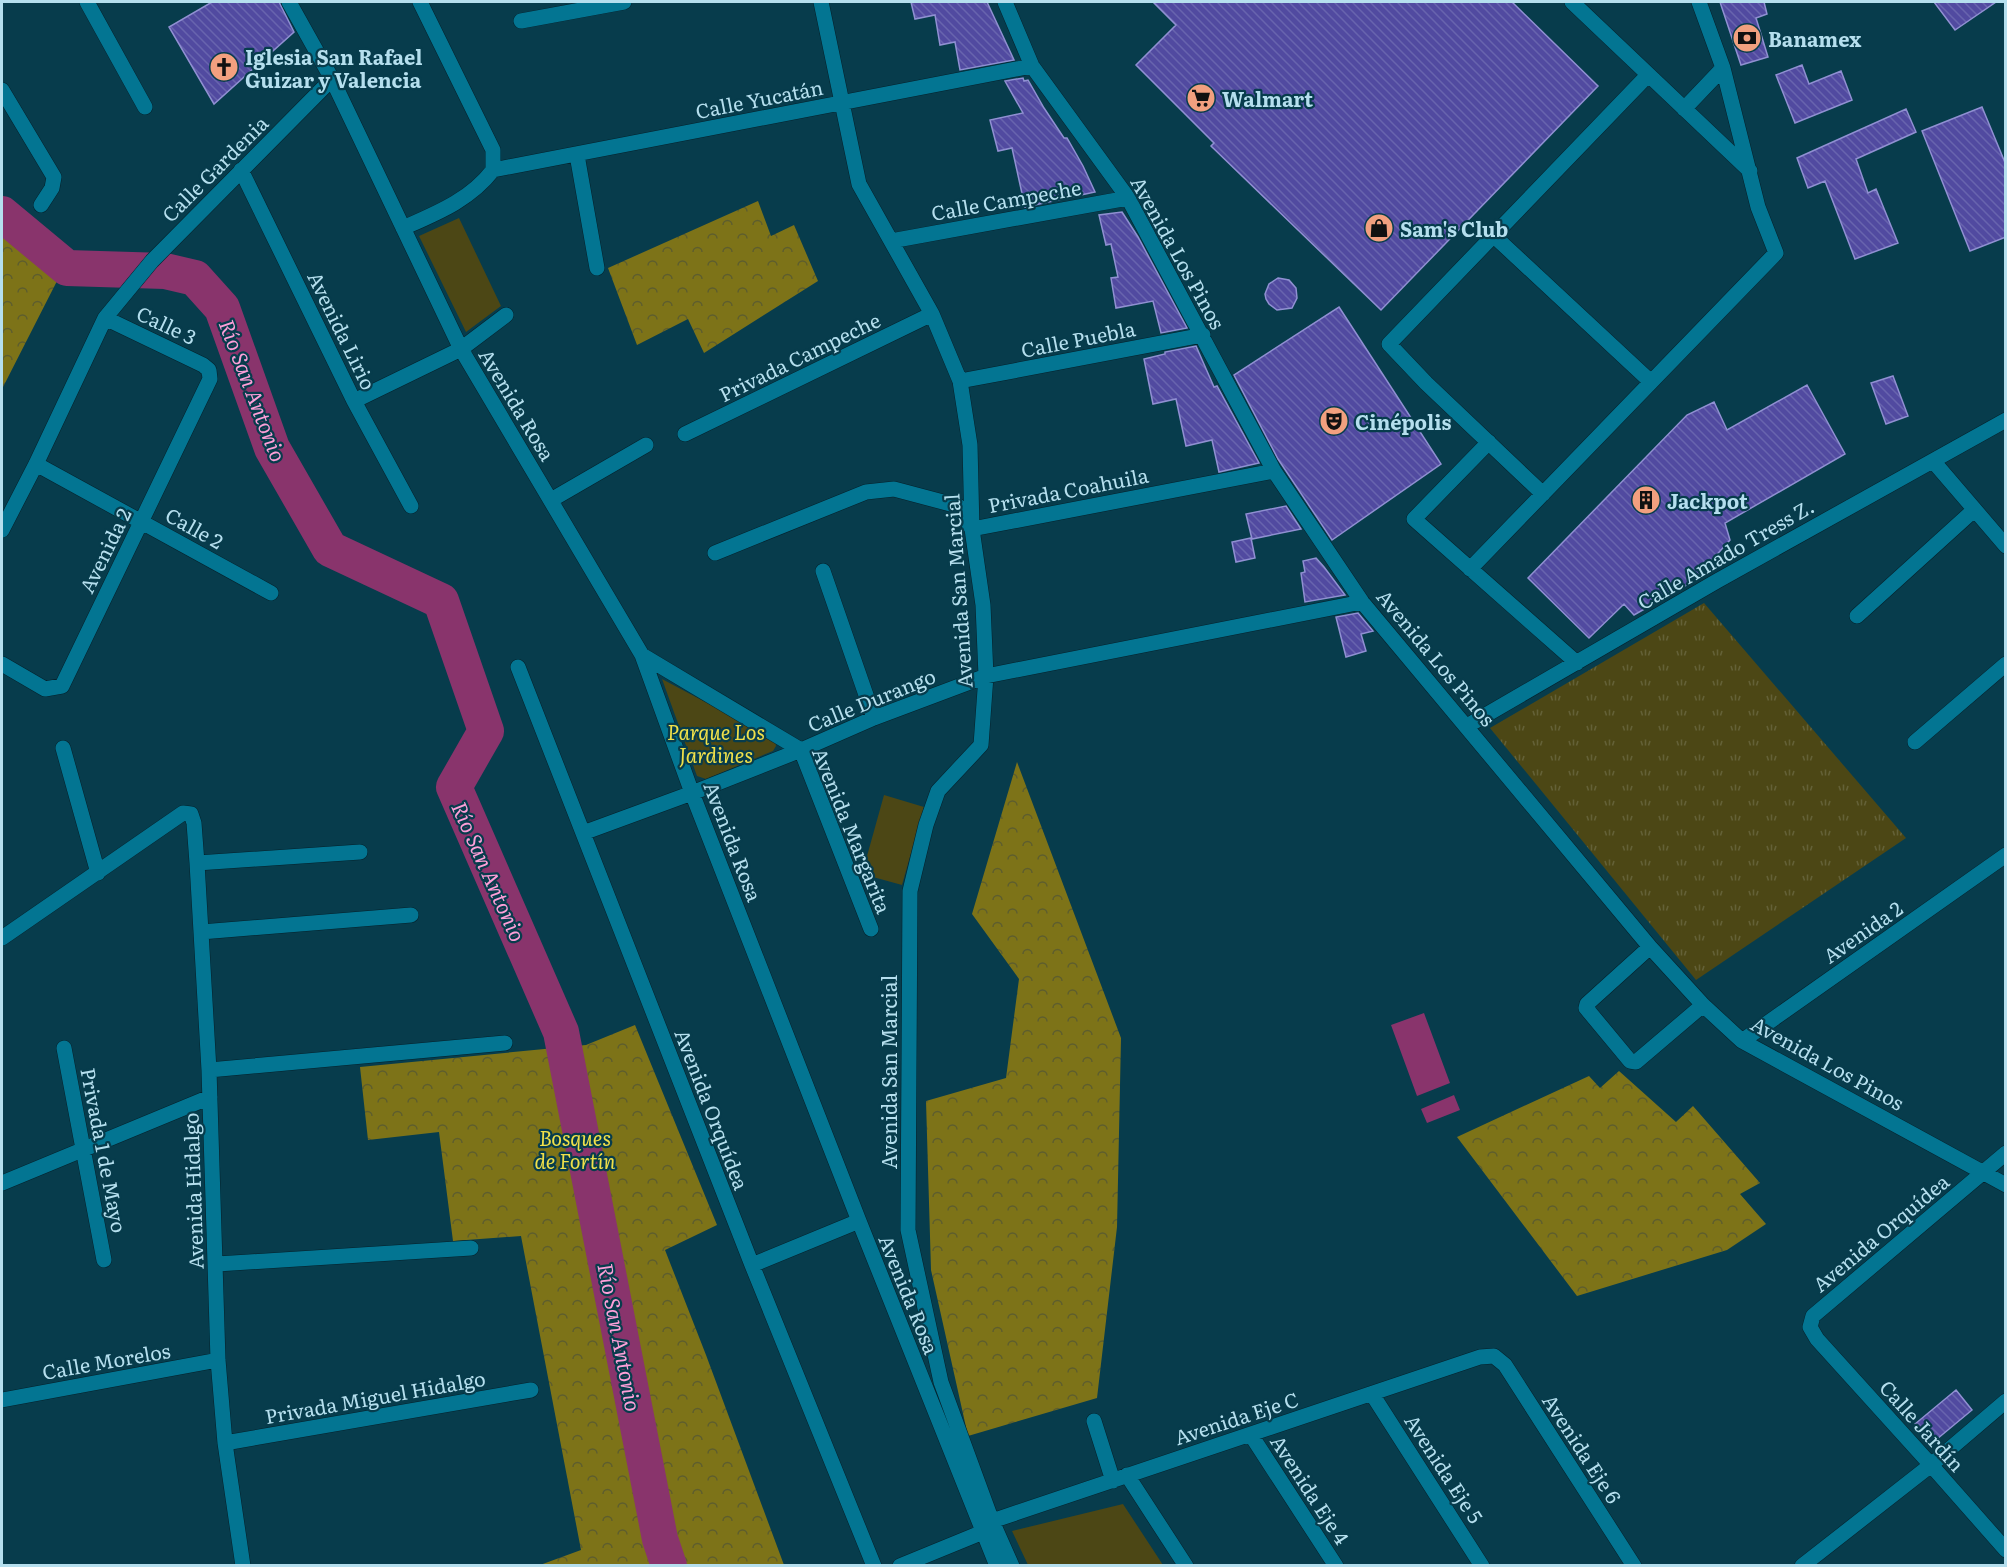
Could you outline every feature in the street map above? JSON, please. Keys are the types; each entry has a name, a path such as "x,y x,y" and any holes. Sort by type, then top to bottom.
{"street":[{"path":"87,2 145,107"},
{"name":"Avenida Rosa","path":"289,2 332,79 461,349 642,655 692,793 859,1221 988,1527 998,1566"},
{"path":"404,228 454,205 493,170 493,150 420,2"},
{"path":"521,21 624,2"},
{"name":"Avenida San Marcial","path":"821,2 859,184 933,315 960,381 970,445 972,529 983,606 986,675 981,745 938,791 926,825 910,891 908,1230 941,1382 988,1527 1012,1566"},
{"name":"Avenida Los Pinos","path":"1005,2 1032,66 1128,198 1274,471 1362,602 1650,947 1702,1005 1742,1041 2006,1185"},
{"path":"1572,2 1750,171"},
{"path":"1470,569 1776,253 1758,207 1723,68 1699,2"},
{"name":"Calle Yucatán","path":"493,170 1032,66"},
{"path":"1684,110 1723,68"},
{"path":"1543,494 1426,383 1389,344 1648,75"},
{"name":"Calle Gardenia","path":"105,318 152,261 332,79"},
{"path":"2,90 54,177 52,188 41,205"},
{"path":"577,154 597,268"},
{"name":"Avenida Lirio","path":"241,170 354,401 411,506"},
{"name":"Calle Campeche","path":"891,241 1128,198"},
{"path":"1493,235 1651,382"},
{"path":"354,401 461,349 506,315"},
{"name":"Privada Campeche","path":"685,434 933,315"},
{"path":"2,530 105,318"},
{"name":"Calle 3","path":"105,318 209,370"},
{"name":"Calle Puebla","path":"960,381 1203,335"},
{"name":"Avenida 2","path":"2,664 45,689 62,686 210,379 209,370"},
{"name":"Calle Amado Tress Z.","path":"1467,726 1717,581 2006,420"},
{"path":"1489,442 1414,519 1577,663"},
{"path":"551,500 646,445"},
{"path":"1933,461 2006,546"},
{"name":"Calle 2","path":"36,464 271,593"},
{"name":"Privada Coahuila","path":"715,553 866,492 894,489 958,506 972,529 1274,471"},
{"path":"1857,616 1974,510"},
{"path":"823,571 874,718"},
{"name":"Calle Durango","path":"583,833 692,793 874,718 986,675 1362,602"},
{"name":"Avenida Margarita","path":"642,655 801,750 871,929"},
{"path":"1915,742 2006,664"},
{"name":"Avenida Orquídea","path":"518,667 752,1265 874,1566"},
{"path":"2,938 98,873 63,748"},
{"name":"Avenida Hidalgo","path":"98,873 183,813 191,814 194,823 197,863 209,1070 217,1264 218,1360 225,1443 243,1566"},
{"path":"197,863 360,852"},
{"name":"Avenida 2","path":"1742,1041 2006,855"},
{"path":"201,932 411,915"},
{"path":"1650,947 1587,1004 1586,1008 1630,1061 1636,1062 1702,1005"},
{"path":"209,1070 505,1043"},
{"name":"Privada 1 de Mayo","path":"64,1048 104,1260"},
{"path":"2,1183 210,1097"},
{"name":"Avenida Orquídea","path":"1810,1327 1813,1316 2006,1153"},
{"path":"752,1265 859,1221"},
{"path":"217,1264 471,1248"},
{"name":"Calle Jardín","path":"1810,1327 1816,1339 2006,1550"},
{"name":"Avenida Eje C","path":"900,1566 988,1527 1120,1478 1480,1357 1494,1356"},
{"name":"Avenida Eje 6","path":"1494,1356 1505,1365 1634,1566"},
{"name":"Calle Morelos","path":"2,1400 218,1360"},
{"name":"Privada Miguel Hidalgo","path":"225,1443 531,1390"},
{"name":"Avenida Eje 5","path":"1372,1394 1482,1566"},
{"path":"1802,1566 1931,1465 2006,1401"},
{"path":"1094,1421 1120,1478 1186,1566"},
{"name":"Avenida Eje 4","path":"1251,1435 1336,1566"}],"green space":[{"path":"2,195 72,263 56,283 2,389"},
{"path":"758,201 771,236 794,225 818,281 704,353 688,319 637,345 608,268"},
{"path":"459,218 501,306 466,332 419,236"},
{"path":"1704,603 1906,838 1696,980 1490,728"},
{"name":"Parque Los Jardines","path":"662,679 775,739 776,746 773,751 706,779 697,776"},
{"path":"1017,762 1121,1038 1117,1227 1097,1398 968,1436 931,1270 926,1101 1006,1078 1019,979 972,914"},
{"path":"884,795 924,807 902,885 862,874"},
{"name":"Bosques de Fortín","path":"635,1025 717,1225 665,1250 784,1565 540,1565 581,1550 521,1236 453,1241 439,1132 368,1140 360,1067 586,1045"},
{"path":"1619,1071 1676,1122 1693,1106 1760,1183 1740,1194 1766,1224 1727,1250 1577,1296 1457,1137 1589,1076 1600,1088"},
{"path":"1123,1504 1163,1565 1028,1565 1012,1531"}],"shaded area":[{"path":"1424,1013 1450,1083 1417,1096 1391,1025"},
{"path":"1454,1095 1460,1110 1427,1123 1421,1109"}],"building":[{"name":"Iglesia San Rafael Guizar y Valencia","path":"212,2 279,2 294,32 214,104 169,27"},
{"path":"911,2 987,2 1014,60 960,70 955,42 940,45 935,15 915,19"},
{"name":"Sam's Club","path":"1153,2 1512,2 1598,86 1381,310 1211,146 1214,143 1136,65 1176,25"},
{"name":"Banamex","path":"1720,2 1764,2 1767,14 1756,18 1768,57 1741,65"},
{"path":"1934,2 1996,2 1955,30"},
{"path":"1802,65 1809,84 1841,71 1852,100 1795,123 1776,75"},
{"path":"1023,78 1024,81 1028,80 1064,138 1067,138 1095,192 1025,207 1012,148 998,151 990,120 1023,113 1005,81"},
{"path":"1982,107 2006,165 2006,237 1970,251 1922,131"},
{"path":"1906,109 1916,132 1856,159 1868,193 1876,189 1898,243 1855,259 1825,181 1808,188 1797,158"},
{"path":"1122,212 1187,328 1161,333 1153,301 1116,308 1111,278 1118,277 1111,244 1106,245 1099,215"},
{"path":"1278,278 1289,280 1296,288 1297,298 1292,308 1277,310 1266,299 1265,294 1269,284"},
{"name":"Cinépolis","path":"1339,307 1441,464 1332,540 1278,459 1234,375"},
{"path":"1196,346 1214,387 1217,386 1259,463 1219,472 1212,440 1186,446 1176,399 1153,404 1144,359"},
{"path":"1893,376 1908,416 1886,424 1871,383"},
{"path":"1807,385 1845,454 1725,523 1730,540 1692,582 1634,615 1624,604 1589,638 1528,578 1687,415 1714,402 1727,430"},
{"path":"1286,506 1301,529 1252,539 1246,514"},
{"path":"1251,538 1255,558 1236,562 1232,542"},
{"path":"1316,558 1345,595 1305,602 1301,573 1305,572 1303,561"},
{"path":"1358,613 1373,631 1361,634 1366,651 1346,657 1336,617"},
{"path":"1956,1390 1972,1410 1931,1444 1915,1424"}],"waterway":[{"name":"Río San Antonio","path":"2,214 67,268 165,271 195,278 222,308 272,448 330,549 441,601 486,731 454,787 561,1032 660,1539 669,1566"}],"place":[{"name":"Banamex","path":"1747,38"},
{"name":"Iglesia San Rafael Guizar y Valencia","path":"224,67"},
{"name":"Walmart","path":"1201,98"},
{"name":"Sam's Club","path":"1379,228"},
{"name":"Cinépolis","path":"1334,421"},
{"name":"Jackpot","path":"1646,500"}]}
